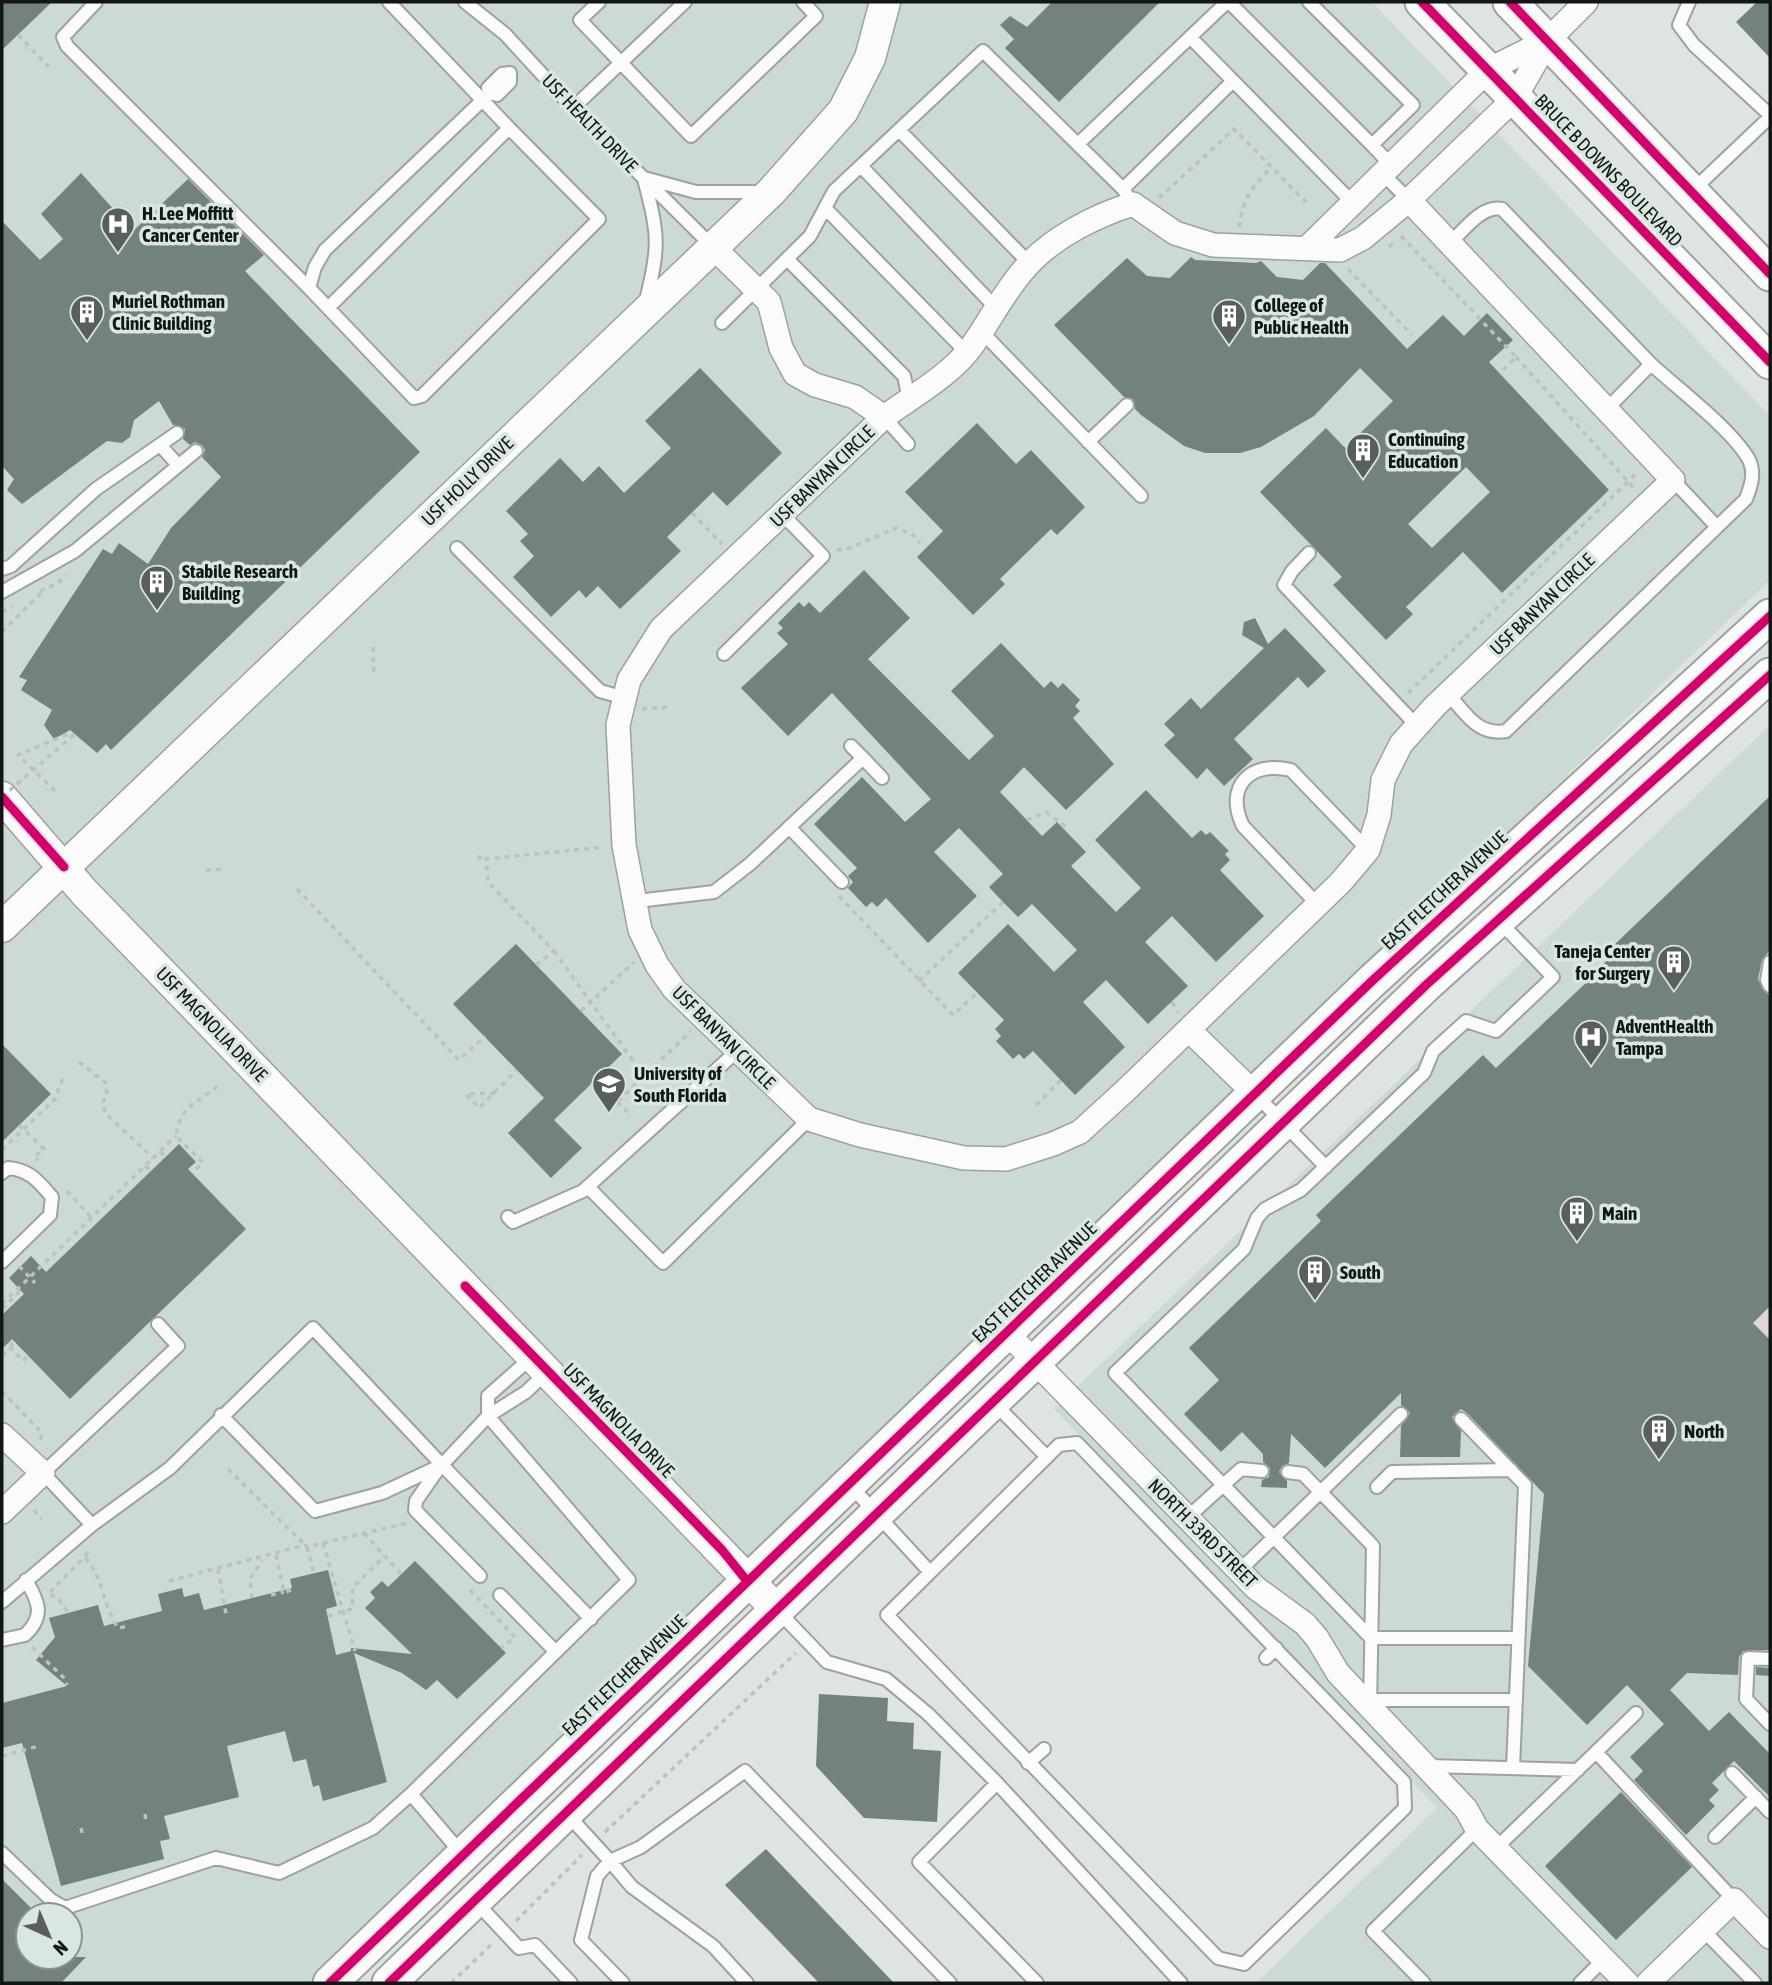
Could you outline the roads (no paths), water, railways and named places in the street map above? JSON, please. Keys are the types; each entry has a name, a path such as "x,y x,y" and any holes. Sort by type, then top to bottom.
{"main road":[{"name":"BRUCE B DOWNS BOULEVARD","path":"1422,2 1770,362"},
{"path":"1510,2 1770,274"},
{"name":"EAST FLETCHER AVENUE","path":"330,1983 1476,883 1770,615"},
{"path":"389,1983 1283,1122 1498,920 1626,808 1770,675"}],"street":[{"name":"USF HOLLY DRIVE","path":"2,927 771,192 843,111 870,58 885,2"},
{"path":"1134,202 1175,233 1213,245 1340,250 1368,243 1516,98 1548,40 1586,2"},
{"path":"1307,248 1488,70 1548,40"},
{"path":"1409,200 1673,480"},
{"name":"USF BANYAN CIRCLE","path":"1134,202 1105,213 1029,263 966,352 884,417 662,629 629,680 631,704 618,725 624,845 637,901 640,930 674,989 809,1118 860,1135 964,1158 1006,1159 1080,1132 1320,906 1368,850 1379,815 1383,780 1401,744 1448,694 1673,480"},
{"name":"USF BANYAN CIRCLE","path":"713,247 769,302 781,348 795,374 815,385 855,397 884,417"},
{"name":"USF MAGNOLIA DRIVE","path":"2,797 64,867 777,1610"},
{"path":"1189,1030 1255,1094"},
{"name":"NORTH 33RD STREET","path":"1007,1333 1256,1588 1305,1624 1317,1638 1338,1674 1370,1704 1466,1809 1478,1829 1628,1983"},
{"path":"2,1435 43,1473 2,1512"},
{"path":"1648,1983 1734,1900 1770,1937"}],"lane":[{"path":"94,4 63,37 67,46 309,288 414,398 422,396 598,219 509,128 486,97 389,2"},
{"name":"USF HEALTH DRIVE","path":"465,2 505,34 573,108 713,247"},
{"path":"599,2 580,20 691,136 816,16 803,2"},
{"path":"573,108 685,2"},
{"path":"1078,144 1228,2 1372,145 1409,200"},
{"path":"1309,2 1413,105 1372,145"},
{"path":"1689,2 1679,24 1694,45 1770,116 1692,191"},
{"path":"1190,37 1353,203"},
{"path":"722,323 810,236 834,191 983,51 1134,202 1233,81"},
{"path":"309,288 315,267 325,250 486,97 497,95 510,82 510,73 526,57"},
{"path":"328,308 509,128"},
{"path":"899,130 1029,263"},
{"path":"860,166 996,308"},
{"path":"642,314 658,247 656,226 644,178 696,192 771,192"},
{"path":"1448,694 1482,730 1491,734 1506,731 1746,499 1753,482 1749,459 1726,432 1651,364 1503,209 1493,207 1485,211 1451,242"},
{"path":"825,208 966,352"},
{"path":"787,259 904,376 909,399"},
{"path":"980,330 1141,496"},
{"path":"1607,409 1651,364"},
{"path":"1088,442 1127,405"},
{"path":"884,417 908,444"},
{"path":"2,569 11,566 96,489 177,433"},
{"path":"160,445 178,465"},
{"path":"2,592 75,551 195,451"},
{"path":"1673,480 1717,527"},
{"path":"724,654 823,556 782,514"},
{"path":"457,548 600,691 631,704"},
{"path":"1309,553 1284,584 1417,726"},
{"path":"851,746 882,778"},
{"path":"637,901 714,892 750,864 863,758"},
{"path":"1320,906 1243,827 1236,812 1242,783 1256,769 1273,766 1291,770 1368,850"},
{"path":"789,827 837,885"},
{"path":"1498,920 1553,977 1496,1031 1466,1021 1433,1051 1424,1073 1326,1167 1301,1190 1265,1209 1257,1218 1244,1249 1115,1373 1371,1637 1518,1638"},
{"path":"1770,961 1767,980 1770,986"},
{"path":"508,1217 513,1222 588,1188 737,1051"},
{"path":"1255,1094 1326,1167"},
{"path":"588,1188 663,1263 809,1118"},
{"path":"2,1173 8,1168 22,1169 36,1178 52,1197 50,1215 2,1262"},
{"path":"92,1525 43,1473 178,1346 158,1324"},
{"path":"2,1602 92,1525 170,1468 221,1415 313,1328 591,1619"},
{"path":"480,1576 415,1510 416,1501 442,1465 488,1416 526,1392 540,1364"},
{"path":"2,1853 51,1900 65,1908 216,1858 279,1873 373,1828 411,1794 629,1580 488,1416 488,1396 540,1364"},
{"path":"993,1402 1047,1457"},
{"path":"1239,1571 1401,1414"},
{"path":"221,1415 315,1511 382,1493 442,1465"},
{"path":"1461,1419 1525,1485 1513,1768"},
{"path":"1077,1443 1404,1782 1405,1808 1244,1964 1218,1958 887,1615 1047,1457 1059,1445 1077,1443"},
{"path":"1187,1518 1241,1469 1262,1471"},
{"path":"1377,1487 1392,1472 1511,1470"},
{"path":"1288,1472 1303,1474 1373,1546 1370,1704 1515,1700"},
{"path":"849,1484 929,1571"},
{"path":"2,1640 25,1636 40,1615 40,1603 26,1580"},
{"path":"500,1595 556,1652"},
{"path":"777,1610 827,1662 886,1679 928,1714 997,1783 1181,1983"},
{"path":"1266,1658 1276,1648"},
{"path":"1770,1659 1748,1658 1746,1699 1770,1724"},
{"path":"1496,1848 1636,1713"},
{"path":"1028,1763 1044,1749"},
{"path":"1596,1752 1734,1900"},
{"path":"1425,1766 1578,1770"},
{"path":"623,1983 580,1940 597,1876 610,1861 641,1847 745,1771 950,1983"},
{"path":"1732,1773 1770,1812"},
{"path":"997,1783 919,1862 1037,1983"},
{"path":"411,1794 463,1854"},
{"path":"1715,1838 1756,1797"},
{"path":"566,1814 632,1887 713,1946 747,1983"},
{"path":"1424,1983 1373,1931 1478,1829"},
{"path":"475,1901 519,1948 535,1945 571,1983"},
{"path":"1703,1930 1755,1983"},
{"path":"1580,1983 1604,1959"}],"place":[{"name":"H. Lee Moffitt Cancer Center","path":"118,254"},
{"name":"Muriel Rothman Clinic Building","path":"87,342"},
{"name":"College of Public Health","path":"1229,346"},
{"name":"Continuing Education","path":"1363,480"},
{"name":"Stabile Research Building","path":"157,612"},
{"name":"Taneja Center for Surgery","path":"1674,992"},
{"name":"AdventHealth Tampa","path":"1591,1067"},
{"name":"University of South Florida","path":"609,1114"},
{"name":"Main","path":"1577,1243"},
{"name":"South","path":"1315,1302"},
{"name":"North","path":"1659,1461"}]}
